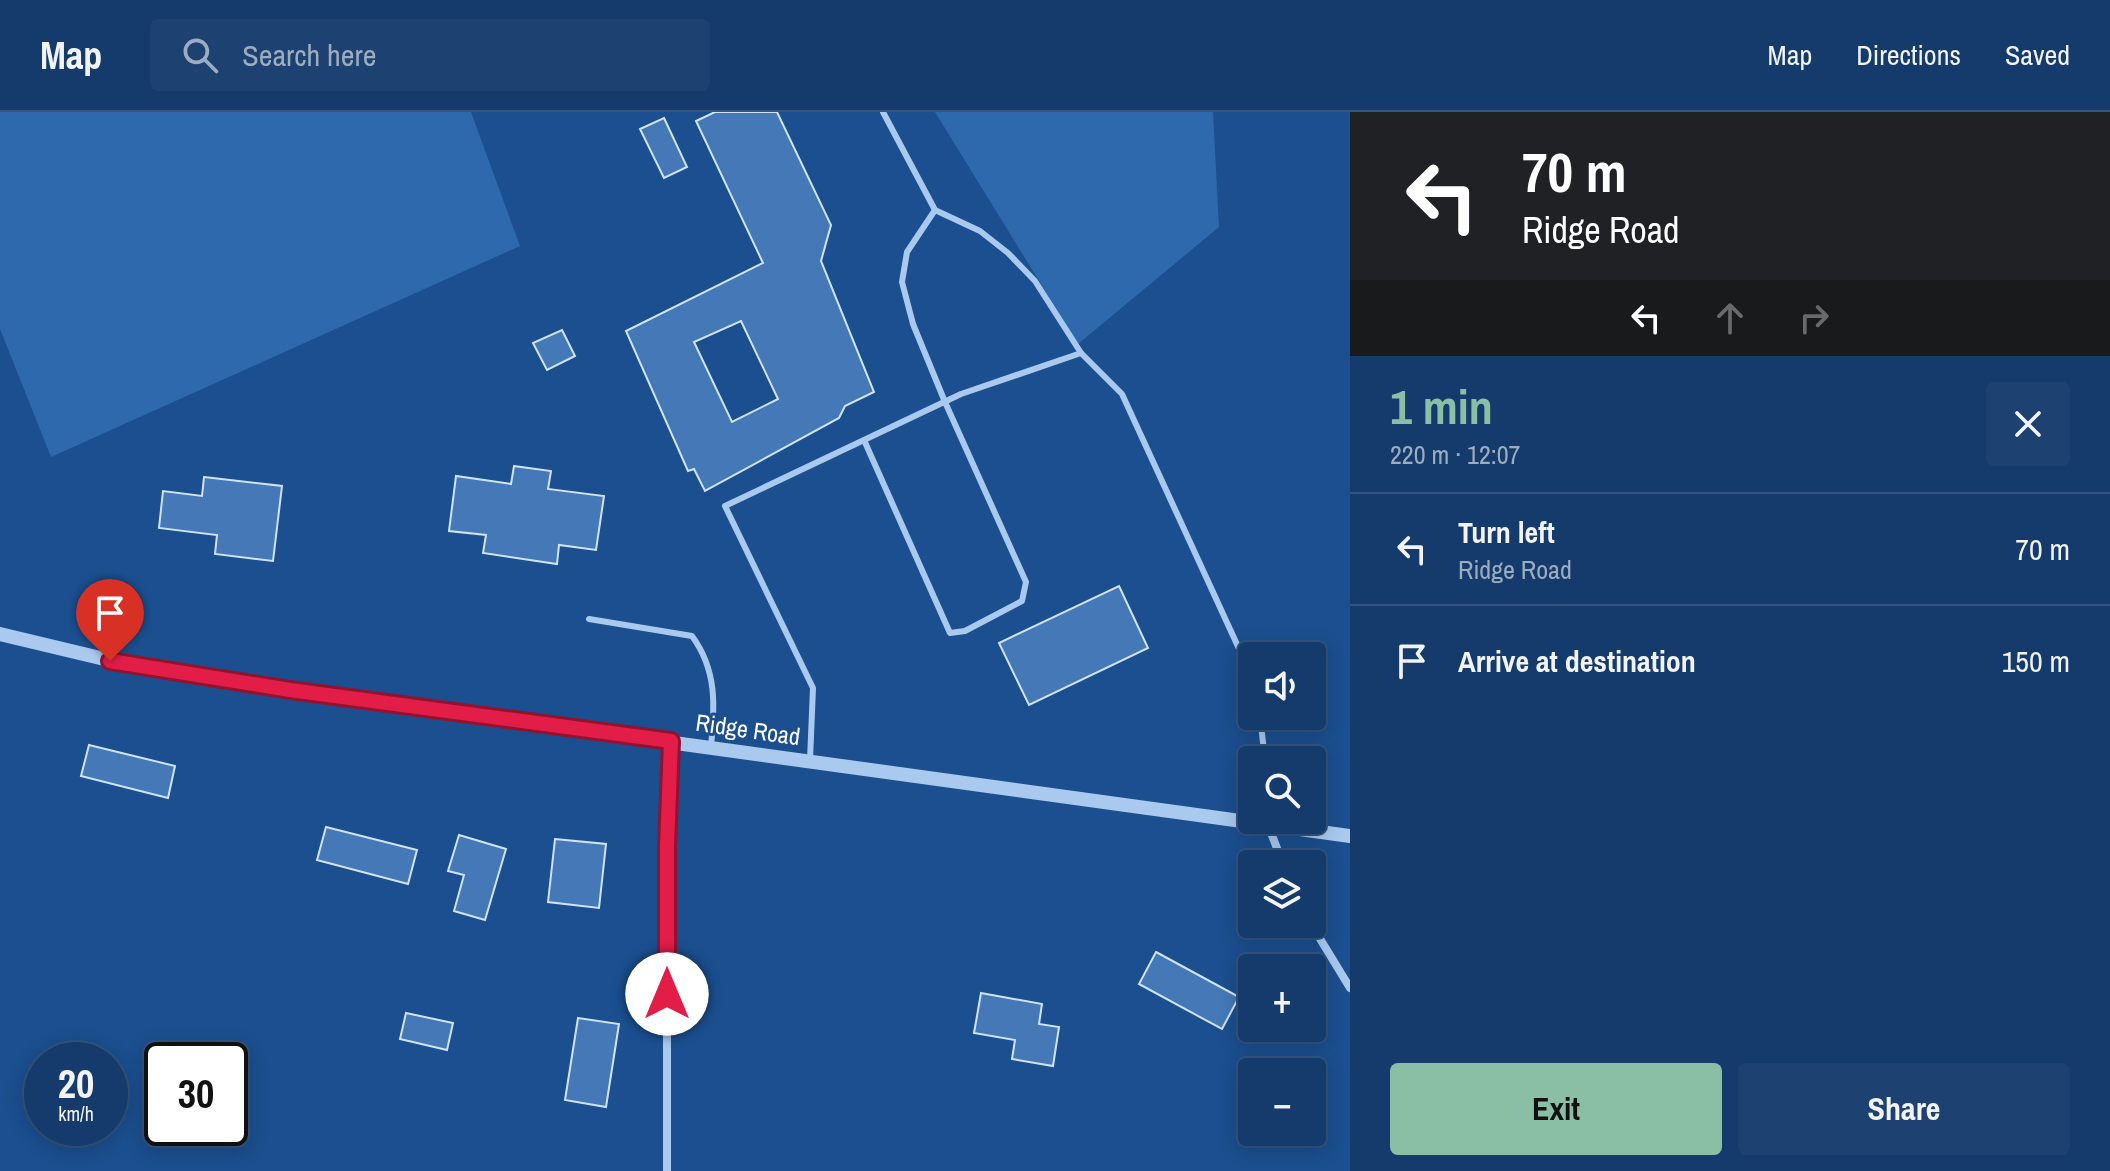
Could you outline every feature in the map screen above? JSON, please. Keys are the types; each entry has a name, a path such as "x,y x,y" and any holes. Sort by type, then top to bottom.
{"street":[{"name":"Ridge Road","path":"0,634 138,667 1238,818"},
{"path":"667,1171 667,847 671,741"},
{"name":"Ridge Road","path":"1326,832 1350,836"},
{"path":"1320,938 1350,988"}],"lane":[{"path":"883,112 935,210 980,231 1008,253 1035,281 1081,353 1122,394 1238,647"},
{"path":"864,440 950,633 965,631 1022,601 1026,582 945,402 913,324 902,282 907,252 935,210"},
{"path":"810,760 813,688 725,506 945,402 1081,353"},
{"path":"589,619 692,636 702,650 716,701 711,746"}],"shaded area":[{"path":"0,112 471,112 520,246 51,457 0,329"},
{"path":"935,112 1213,112 1219,227 1078,344"}],"building":[{"path":"715,112 777,112 831,225 821,261 874,392 845,406 839,418 705,491 694,469 688,471 626,331 763,263 696,121","holes":["741,321 778,399 732,422 694,342"]},
{"path":"664,118 687,167 664,178 640,129"},
{"path":"562,330 575,356 547,370 533,343"},
{"path":"514,466 551,471 548,489 604,496 596,550 559,545 557,564 483,553 486,535 449,531 456,476 511,484"},
{"path":"204,477 282,486 273,561 215,554 217,535 159,528 163,491 202,496"},
{"path":"1119,586 1148,648 1029,705 999,643"},
{"path":"89,745 175,766 168,798 81,776"},
{"path":"326,827 417,850 408,884 317,860"},
{"path":"459,835 506,849 485,920 454,911 464,875 448,871"},
{"path":"555,839 606,844 599,908 548,902"},
{"path":"1156,952 1238,999 1222,1029 1139,984"},
{"path":"981,993 1042,1004 1039,1024 1059,1027 1053,1066 1012,1059 1015,1040 974,1033"},
{"path":"406,1013 453,1023 447,1050 400,1039"},
{"path":"578,1018 619,1024 606,1107 565,1100"}],"route":[{"path":"110,661 290,690 671,741 667,994"}]}
